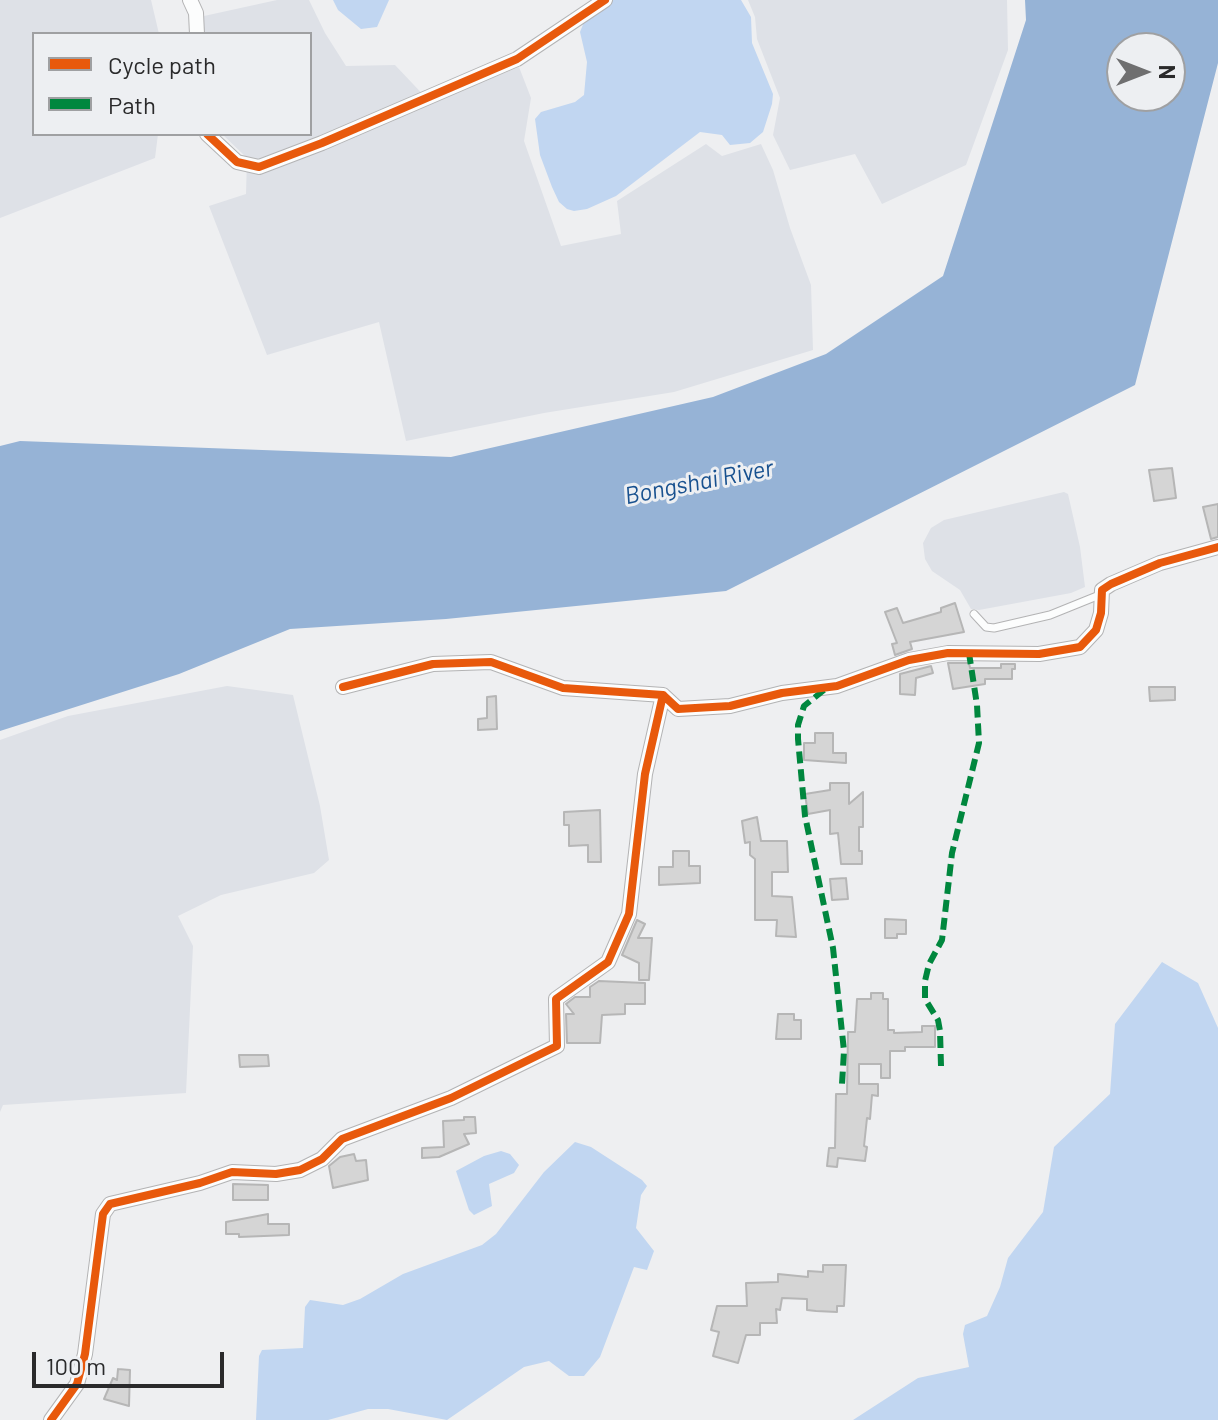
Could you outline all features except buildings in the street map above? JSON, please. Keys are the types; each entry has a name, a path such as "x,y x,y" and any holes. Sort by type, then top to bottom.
{"street":[{"path":"190,0 196,13 197,32"},
{"path":"209,136 237,162 259,167 517,59 605,0"},
{"path":"343,687 433,664 491,662 563,688 663,695 678,709 730,706 782,693 837,686 909,660 948,653 1039,654 1080,647 1092,637 1099,621 1102,594 1111,584 1133,573 1218,547"},
{"path":"51,1420 77,1384 103,1214 110,1204 200,1183 232,1172 276,1174 300,1170 322,1159 342,1139 451,1098 557,1046 556,999 608,962 629,914 645,774 663,695"}],"lane":[{"path":"974,614 986,627 994,628 1066,610 1102,594"}],"shaded area":[{"path":"0,0 151,0 159,32 32,32 32,136 158,136 155,158 0,218"},
{"path":"277,0 309,0 346,66 395,65 431,103 519,67 531,98 524,141 561,246 621,234 617,201 706,144 722,156 761,144 773,170 811,285 813,350 674,392 544,413 406,441 379,322 267,355 209,206 246,194 247,158 224,136 312,136 312,32 203,32 204,16"},
{"path":"333,0 389,0 377,27 361,29 338,10"},
{"path":"610,0 741,0 751,17 752,43 773,94 772,104 763,132 750,143 730,145 722,135 700,132 616,196 587,209 574,211 559,202 552,187 540,155 535,119 541,112 575,102 584,95 587,62 580,32 584,22"},
{"path":"748,0 1007,0 1008,50 966,165 882,204 855,154 790,170 773,135 780,98 757,39 755,17"},
{"path":"1064,492 1068,494 1080,547 1085,587 1071,593 971,609 960,590 932,571 925,559 923,543 931,528 944,520"},
{"path":"227,686 293,695 320,806 329,860 314,873 221,895 178,916 193,946 186,1093 3,1105 0,1112 0,740 68,716"},
{"path":"1162,962 1198,983 1218,1028 1218,1420 853,1420 918,1378 969,1367 963,1334 965,1325 987,1316 1008,1258 1043,1212 1054,1147 1110,1094 1115,1024"},
{"path":"575,1142 591,1147 647,1186 641,1195 636,1228 654,1251 647,1270 634,1267 600,1357 584,1376 569,1376 549,1361 524,1367 447,1420 388,1409 368,1409 328,1420 256,1420 259,1356 262,1350 303,1348 305,1307 310,1300 343,1305 360,1299 403,1274 482,1245 496,1234 544,1172"},
{"path":"501,1151 510,1154 519,1165 514,1173 489,1184 492,1206 474,1215 469,1210 456,1171"}],"water":[{"name":"Bongshai River","path":"1025,0 1218,0 1218,63 1135,385 726,591 446,619 290,629 179,674 0,731 0,446 20,441 451,457 713,397 826,354 943,276 1026,20"}],"marked path":[{"path":"941,1066 938,1020 925,999 925,981 929,964 942,940 952,853 979,743 969,653"},
{"path":"824,690 804,706 798,725 798,739 805,816 833,948 844,1051 842,1084"}],"cycle path":[{"path":"209,136 237,162 259,167 517,59 605,0"},
{"path":"343,687 433,664 491,662 563,688 663,695 678,709 730,706 782,693 837,686 909,660 948,653 1039,654 1080,647 1096,630 1101,613 1102,590 1160,563 1218,547"},
{"path":"51,1420 77,1384 85,1354 103,1214 110,1204 200,1183 232,1172 276,1174 300,1170 322,1159 342,1139 451,1098 557,1046 556,999 608,962 629,914 645,774 663,695"}]}
